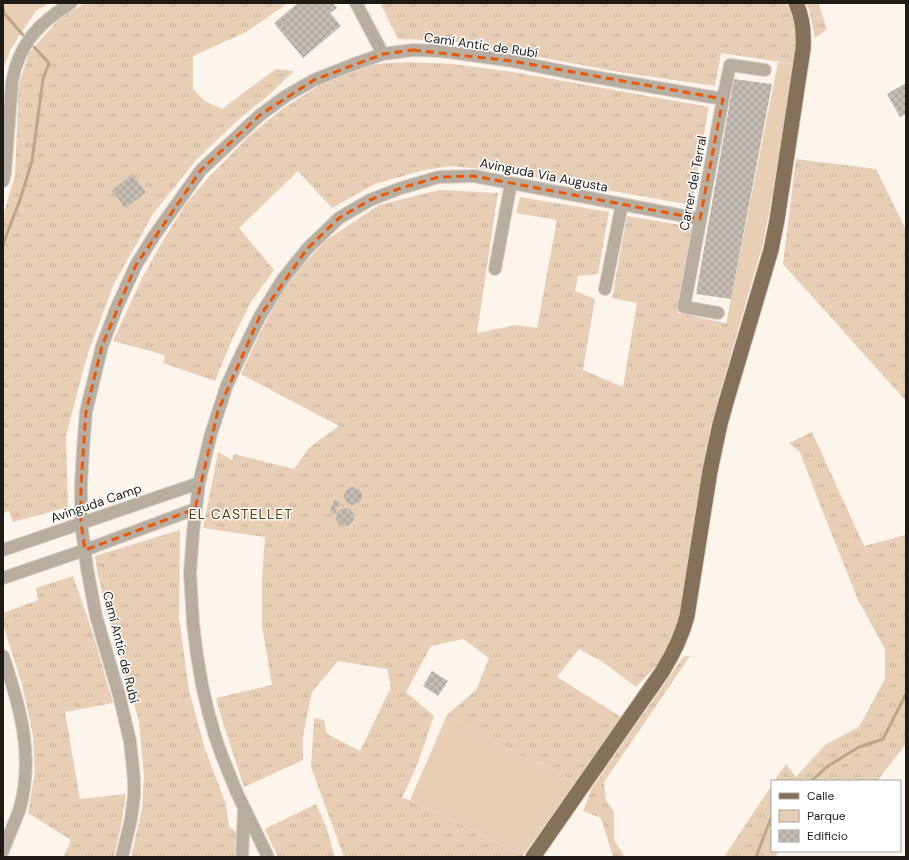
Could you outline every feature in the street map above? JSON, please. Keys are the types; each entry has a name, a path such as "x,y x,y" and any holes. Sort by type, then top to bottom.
{"main road":[{"path":"533,857 657,680 675,649 684,629 713,454 727,399 771,250 777,220 803,48 803,24 796,3"}],"street":[{"path":"3,181 14,71 21,53 31,36 51,17 71,3"},
{"path":"356,3 383,54"},
{"name":"Camí Antic de Rubí","path":"122,857 131,819 134,796 134,779 130,740 96,616 81,523 81,484 86,412 102,346 116,309 154,236 201,170 260,115 286,96 314,80 383,54 413,50 449,52 512,61 576,74 723,99"},
{"name":"Carrer del Terral","path":"718,313 684,307 723,99 730,65 765,70"},
{"name":"Avinguda Via Augusta","path":"268,857 229,776 215,736 196,655 190,573 195,509 199,483 218,411 227,385 239,358 260,316 283,279 307,249 339,218 370,200 401,188 439,177 474,176 700,219"},
{"path":"495,269 511,183"},
{"path":"605,289 622,204"},
{"name":"Avinguda Camp","path":"3,550 199,483"},
{"path":"3,578 85,550 195,509"},
{"path":"3,656 15,690 24,733 26,762 24,788 19,810 3,851"},
{"path":"242,857 244,809"}],"highlighted area":[{"path":"413,50 512,61 723,99 700,219 474,176 439,177 401,188 370,200 339,218 307,249 260,316 218,411 195,509 85,550 81,523 81,484 86,412 102,346 136,265 201,170 260,115 314,80 383,54"}],"green space":[{"path":"3,3 49,3 36,11 11,49 3,70"},
{"path":"85,3 288,3 246,32 193,56 193,89 205,101 222,109 276,69 294,71 270,94 238,120 196,160 153,214 113,286 87,356 66,436 68,507 13,522 9,511 3,513 3,217 15,175 18,105 17,90 29,53 60,18"},
{"path":"380,3 786,3 793,16 798,35 794,64 721,53 715,86 619,72 453,41 398,39"},
{"path":"805,3 818,3 827,29 815,38 809,9"},
{"path":"408,62 453,64 519,73 709,107 691,205 501,171 452,166 424,170 375,184 332,208 298,171 239,228 274,270 251,302 232,340 215,381 163,363 165,355 113,341 141,280 185,205 210,176 248,137 282,109 323,83 375,64"},
{"path":"778,62 794,64 784,132 763,244 739,326 726,324"},
{"path":"796,159 876,169 906,230 906,401 783,264"},
{"path":"439,190 498,193 477,333 516,325 537,328 557,220 516,213 520,197 609,212 598,274 578,276 575,291 595,299 583,370 623,387 637,303 612,298 627,216 693,227 678,313 739,326 711,424 689,567 678,625 658,664 636,687 603,662 579,649 557,677 621,717 575,785 546,764 535,763 447,715 476,690 489,658 463,639 431,646 406,692 434,716 418,763 402,798 410,800 523,855 521,857 344,857 311,767 314,718 324,720 327,734 360,751 391,687 387,669 338,661 312,692 303,736 303,760 244,787 216,698 272,685 262,626 262,578 265,537 203,528 218,452 232,460 234,454 294,469 310,447 339,426 241,374 266,321 284,289 325,241 379,205"},
{"path":"812,432 864,546 906,535 906,744 878,780 775,780 786,764 796,777 825,745 859,727 885,679 885,649 858,600 800,452 789,443"},
{"path":"180,530 179,617 189,690 205,749 226,804 229,827 236,832 235,857 131,857 142,809 144,776 139,721 110,624 97,571 95,556"},
{"path":"73,576 94,637 113,703 65,712 80,799 126,794 114,857 64,856 71,840 28,813 35,772 33,735 22,684 3,625 3,613 38,600 36,588"},
{"path":"690,656 604,782 606,800 614,812 614,840 625,857 613,857 601,818 583,811 592,788 683,657"},
{"path":"447,715 535,763 546,764 575,785 523,855 410,800"},
{"path":"771,786 771,852 779,852 775,857 724,857"},
{"path":"316,804 326,826 335,857 278,857 265,829"}],"building":[{"path":"298,3 333,3 337,8 330,13 341,26 303,58 274,23"},
{"path":"734,79 772,84 731,299 696,294"},
{"path":"906,83 906,114 900,117 887,94"},
{"path":"132,174 146,192 126,208 112,191"},
{"path":"353,487 359,490 362,496 359,502 353,505 347,502 344,496 347,490"},
{"path":"334,500 339,502 335,514 330,512"},
{"path":"341,508 349,508 354,513 352,524 349,526 341,526 336,521 336,513"},
{"path":"432,671 448,681 438,696 423,686"}],"waterway":[{"path":"3,7 4,13 23,35"},
{"path":"3,244 20,200 32,161 43,79 49,63 34,47"},
{"path":"812,780 828,766 859,747 883,739 906,694"},
{"path":"755,857 771,818"}],"district":[{"name":"EL CASTELLET","path":"241,514"}]}
